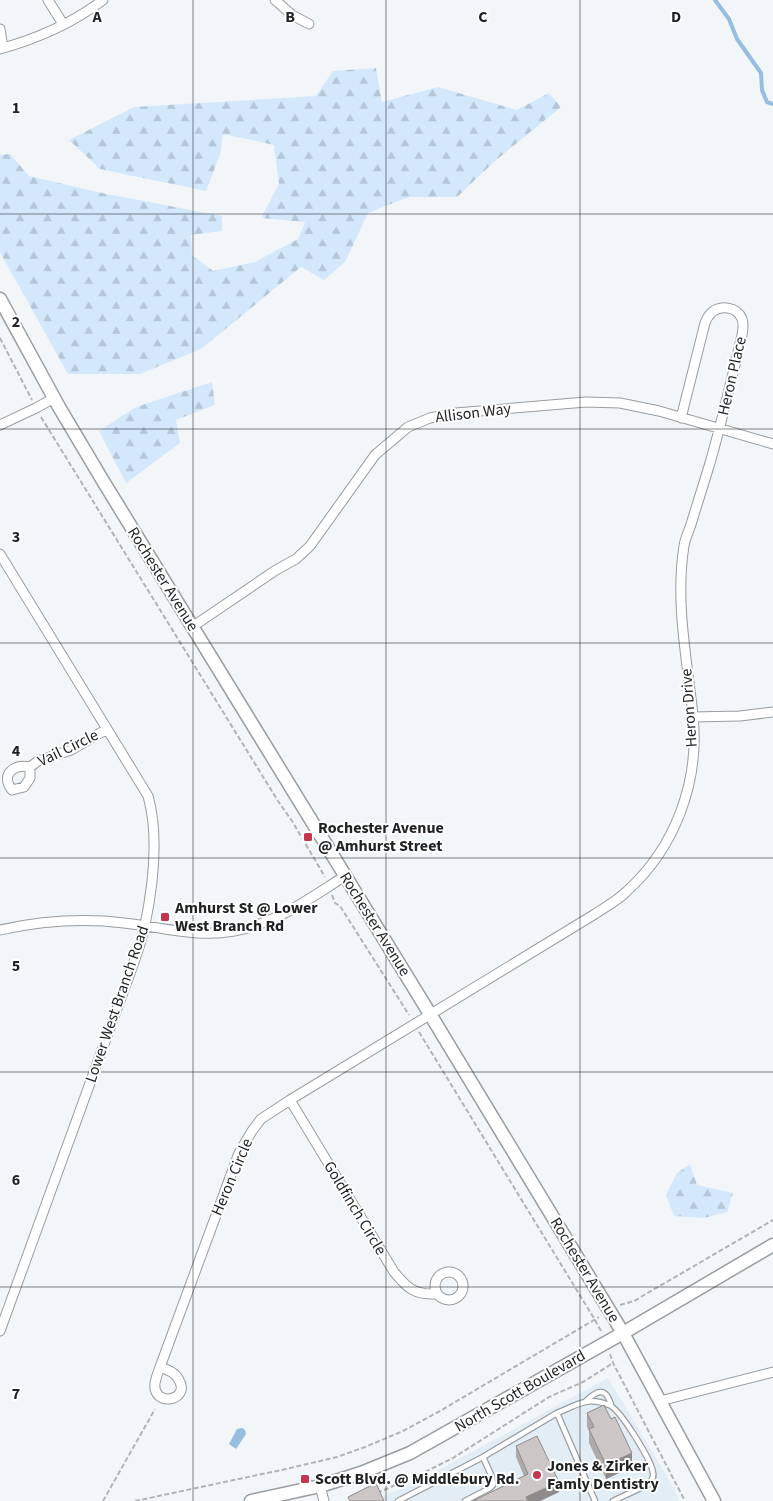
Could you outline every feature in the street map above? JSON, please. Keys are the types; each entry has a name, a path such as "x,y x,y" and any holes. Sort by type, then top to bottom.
{"main road":[{"name":"Rochester Avenue","path":"0,299 102,481 623,1332 714,1501"},
{"name":"North Scott Boulevard","path":"251,1501 320,1486 361,1473 410,1453 773,1244"}],"street":[{"path":"48,0 62,24"},
{"path":"0,29 2,49 23,42 74,19 103,0"},
{"path":"275,0 292,15 309,24"},
{"name":"Heron Place","path":"681,418 705,324 710,314 717,309 730,308 738,312 742,318 743,326 720,429"},
{"path":"0,425 54,398"},
{"name":"Allison Way","path":"192,627 303,553 314,541 375,455 408,427 430,418 456,413 586,402 620,403 659,411 773,444"},
{"name":"Heron Drive","path":"430,1014 595,914 624,894 655,861 671,835 683,808 690,779 693,748 693,717 684,654 681,592 684,544 720,429"},
{"name":"Lower West Branch Road","path":"0,554 148,796 153,814 154,840 153,873 145,926 126,984 0,1331"},
{"path":"693,717 740,716 773,712"},
{"name":"Vail Circle","path":"30,767 38,761 71,750 107,729"},
{"path":"0,930 21,925 62,921 103,921 192,933 209,934 234,931 252,927 276,918 345,876"},
{"name":"Heron Circle","path":"160,1367 239,1153 252,1131 262,1119 290,1100 430,1014"},
{"name":"Goldfinch Circle","path":"290,1100 394,1272 406,1287 414,1292 425,1295 437,1294"},
{"path":"660,1401 773,1372"},
{"path":"320,1486 324,1501"}],"lane":[{"path":"398,1501 483,1457 557,1413 602,1392 606,1393 611,1405 632,1430 651,1466 653,1474 649,1484 613,1501"},
{"path":"585,1401 611,1405"},
{"path":"557,1413 595,1501"},
{"path":"465,1501 493,1485 492,1477 483,1457"}],"path":[{"path":"0,338 36,408 166,621 292,821 329,886 335,903 340,906 414,1024 595,1320"},
{"path":"135,1501 336,1457 403,1431 622,1304 634,1301 773,1220"},
{"path":"373,1494 453,1458 549,1397 583,1382 613,1363 685,1501"},
{"path":"103,1501 155,1409"}],"shaded area":[{"path":"608,1378 680,1501 367,1501 407,1487"}],"green space":[{"path":"376,68 382,102 438,87 517,110 549,93 561,107 495,161 457,197 409,197 368,213 345,262 324,280 301,267 201,349 140,374 68,374 0,252 0,155 10,154 29,176 102,193 222,216 222,231 191,235 192,255 213,271 255,262 298,239 305,222 261,218 279,184 274,145 223,134 220,155 206,191 100,169 69,140 134,107 316,96 333,71"},
{"path":"212,382 215,405 176,420 180,443 126,483 99,431 136,407"},
{"path":"690,1164 697,1185 733,1193 727,1212 704,1218 674,1216 666,1195 677,1173"}],"water":[{"path":"242,1428 246,1434 236,1449 229,1444 237,1429"}],"building":[{"path":"604,1405 611,1419 615,1417 632,1453 606,1465 589,1429 594,1427 587,1413"},
{"path":"537,1436 559,1482 526,1497 528,1501 473,1501 528,1474 516,1446"},
{"path":"376,1483 384,1501 350,1501 348,1497"}],"waterway":[{"path":"715,0 729,19 737,39 761,73 762,90 767,102 773,104"}],"place":[{"name":"Rochester Avenue @ Amhurst Street","path":"308,837"},
{"name":"Amhurst St @ Lower West Branch Rd","path":"165,917"},
{"name":"Jones & Zirker Famly Dentistry","path":"537,1475"},
{"name":"Scott Blvd. @ Middlebury Rd.","path":"305,1479"}]}
